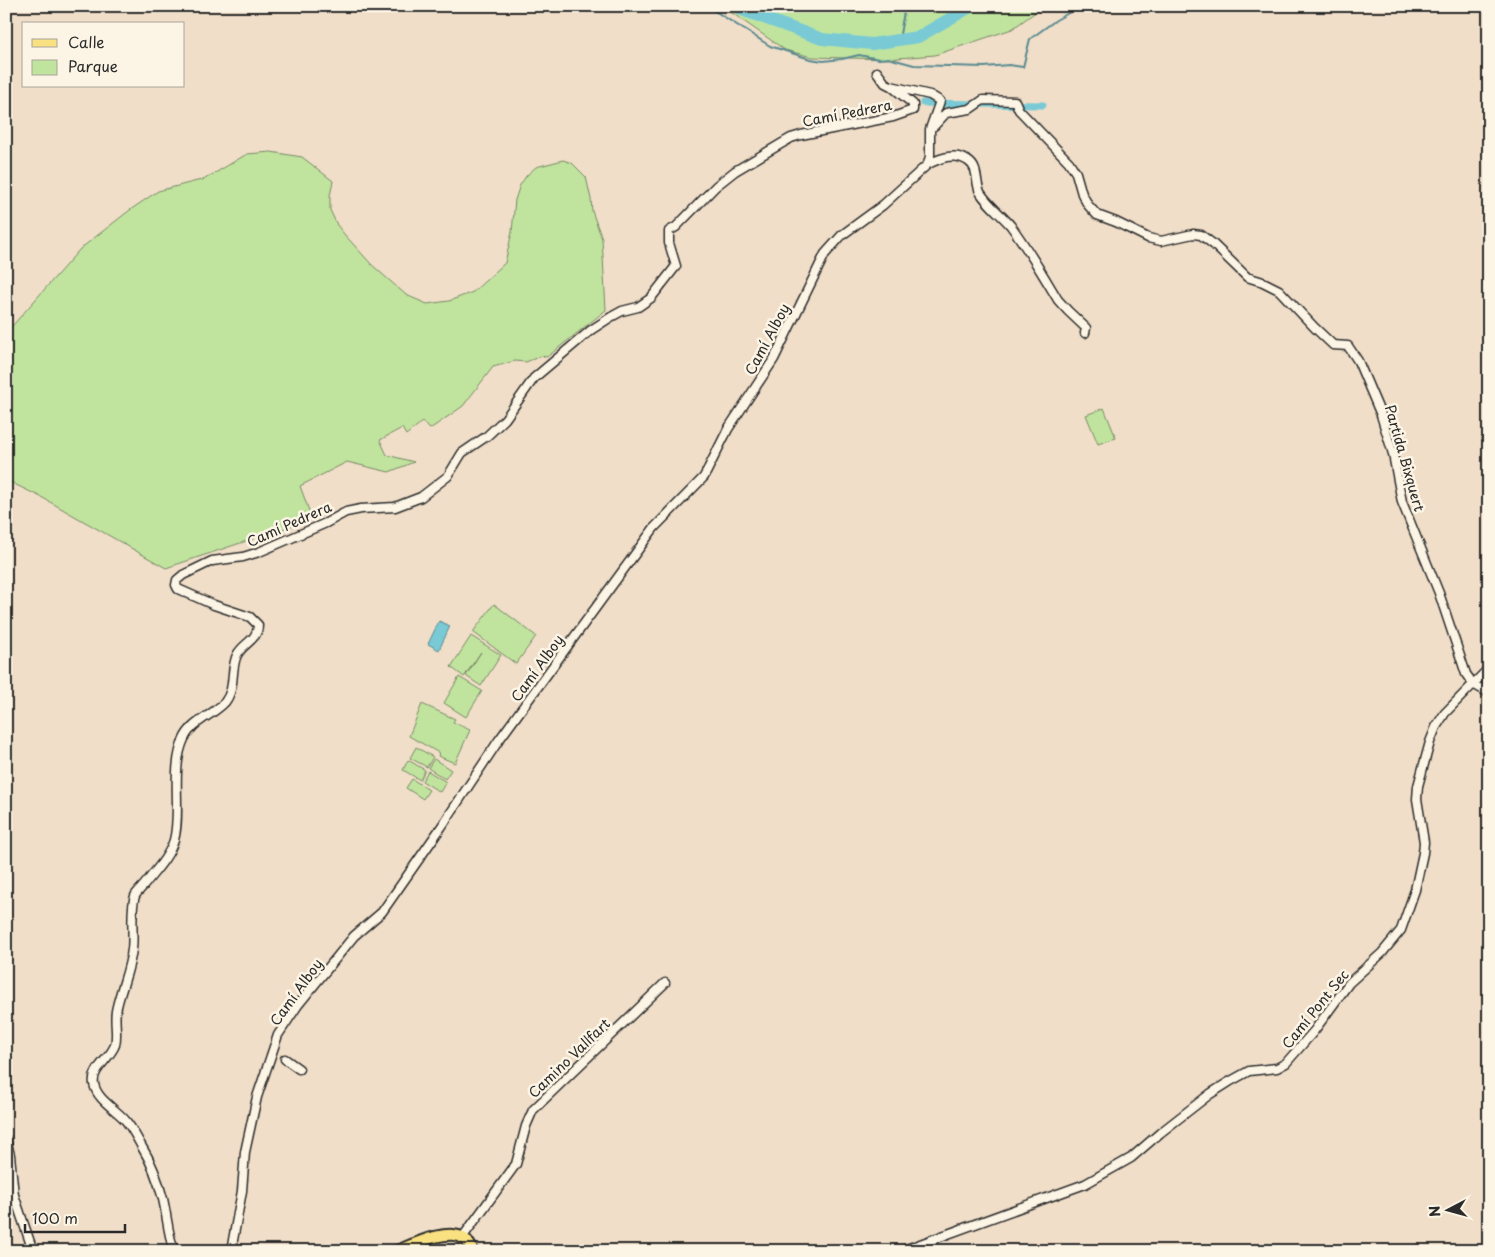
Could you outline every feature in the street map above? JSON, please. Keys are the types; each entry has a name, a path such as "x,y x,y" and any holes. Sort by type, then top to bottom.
{"main road":[{"path":"397,1251 441,1235 455,1235 462,1238 466,1240 473,1251"}],"street":[{"path":"877,72 891,86 930,95 940,101 929,137 930,156 928,164"},
{"name":"Camí Pedrera","path":"174,1251 163,1199 154,1170 126,1121 95,1090 93,1082 96,1072 110,1055 115,1045 116,1013 132,950 135,897 167,856 175,835 176,789 180,749 190,728 219,708 227,699 230,693 238,652 250,642 258,630 258,625 250,617 214,605 178,589 176,585 177,580 182,575 212,561 243,557 259,552 326,523 346,512 360,509 395,507 421,497 448,476 462,453 487,436 505,419 534,378 591,330 622,311 638,307 651,298 676,266 669,243 669,231 690,213 716,186 734,171 791,138 893,117 913,110 913,104 891,86"},
{"name":"Partida Bixquert","path":"929,137 934,125 946,113 970,109 986,100 1015,102 1018,110 1068,162 1076,173 1082,194 1088,205 1097,215 1148,238 1161,241 1193,234 1201,235 1247,277 1279,290 1333,345 1348,346 1358,361 1381,415 1393,454 1402,502 1439,593 1466,674 1473,684"},
{"path":"928,164 949,156 962,158 970,162 976,170 982,194 1011,226 1058,300 1086,328 1085,333"},
{"name":"Camí Alboy","path":"231,1251 242,1191 245,1152 253,1115 257,1097 278,1036 298,1005 354,936 382,912 499,740 654,528 704,477 728,429 774,359 825,254 842,235 883,205 928,164"},
{"name":"Camí Pont Sec","path":"901,1251 1084,1184 1131,1158 1210,1094 1229,1082 1248,1071 1277,1068 1286,1063 1314,1031 1349,984 1382,953 1401,930 1414,894 1423,853 1424,842 1417,799 1418,786 1430,742 1445,713 1489,668"},
{"path":"1473,684 1489,693"},
{"name":"Camino Vallfart","path":"462,1238 516,1164 526,1126 533,1110 665,983"},
{"path":"285,1059 299,1068"},
{"path":"6,1139 10,1155 14,1195 34,1251"}],"green space":[{"path":"722,6 1046,6 1012,29 935,55 886,59 812,57 785,50"},
{"path":"271,152 302,157 333,181 330,210 337,225 372,265 406,295 427,304 449,301 473,292 505,263 512,232 515,200 520,185 536,167 563,160 572,163 586,177 592,211 602,239 606,310 547,357 541,356 526,362 515,361 493,367 463,406 430,429 422,422 406,435 402,428 380,440 387,455 414,462 389,472 347,462 300,486 312,519 166,568 43,498 6,480 6,333 80,249 130,210 158,191 205,179 247,154"},
{"path":"1104,408 1116,438 1098,444 1086,415"},
{"path":"494,604 536,636 516,664 473,632"},
{"path":"471,636 501,655 481,686 466,676 481,652 464,677 451,667"},
{"path":"459,677 482,691 466,717 444,703"},
{"path":"422,704 455,719 453,722 470,730 455,763 438,756 439,753 409,736"},
{"path":"416,747 433,757 427,767 410,758"},
{"path":"434,759 451,770 445,779 428,768"},
{"path":"408,760 425,770 420,780 403,770"},
{"path":"428,771 446,782 440,792 422,781"},
{"path":"412,779 429,790 423,799 406,788"}],"water":[{"path":"439,621 450,626 439,650 428,644"}],"waterway":[{"path":"707,6 770,46 810,59 823,61 859,55 879,59 888,58 914,65 984,67 1009,65 1023,67 1030,39 1056,20 1081,6"},
{"path":"737,6 742,10 822,39 872,44 918,37 972,6"},
{"path":"899,40 905,6"},
{"path":"923,103 1043,105"}]}
